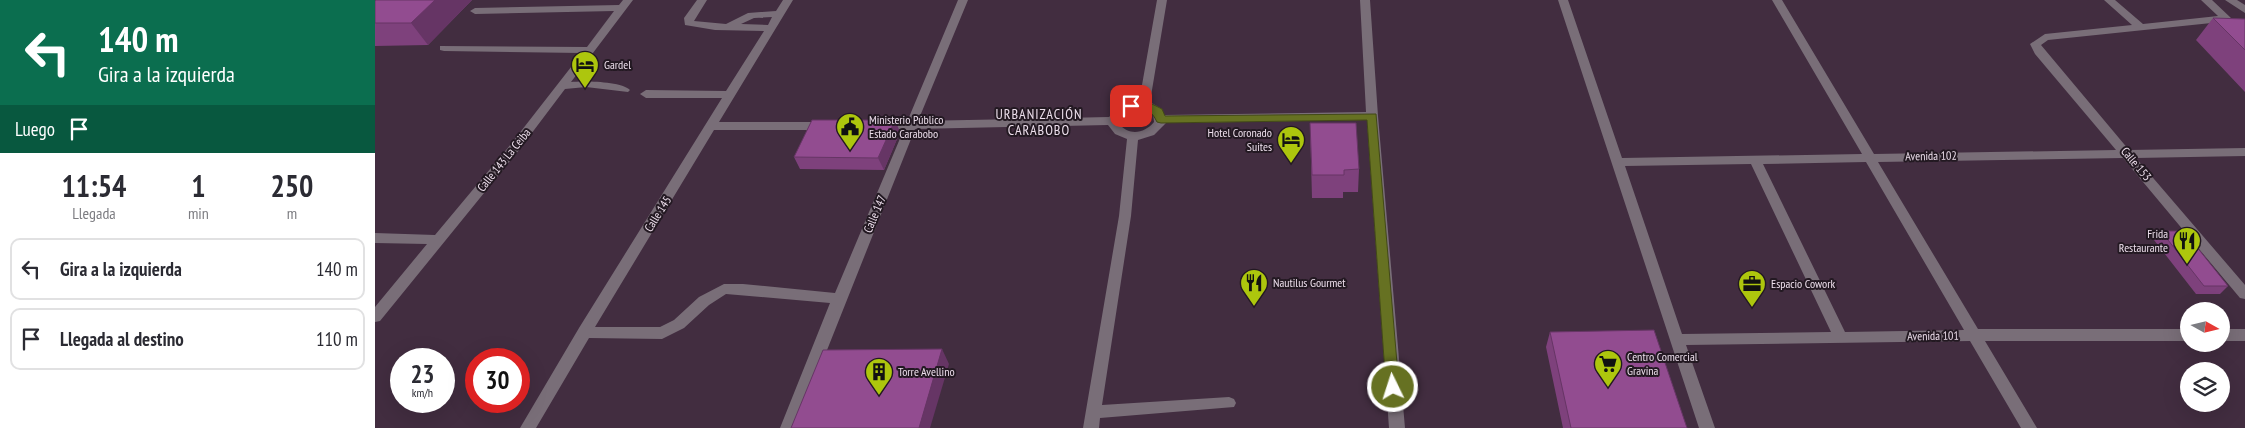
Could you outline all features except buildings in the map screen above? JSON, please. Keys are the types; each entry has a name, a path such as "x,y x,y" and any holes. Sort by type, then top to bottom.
{"street":[{"path":"702,0 689,18 689,23 697,26 770,28"},
{"name":"Calle 145","path":"528,428 584,332 788,0"},
{"name":"Calle 147","path":"788,428 839,299 913,126 963,0"},
{"path":"1144,105 1162,0"},
{"path":"1365,0 1372,116 1397,428"},
{"path":"1563,0 1707,428"},
{"path":"1777,0 2029,428"},
{"path":"2109,0 2140,27 2221,19 2231,21"},
{"path":"2206,0 2231,21 2245,29"},
{"path":"2229,0 2245,10"},
{"path":"475,11 625,4"},
{"name":"Calle 143 La Ceiba","path":"375,317 515,147 625,4"},
{"path":"729,27 752,15 779,14"},
{"name":"Calle 153","path":"2140,27 2045,37 2035,44 2039,52 2245,294"},
{"path":"444,48 589,50"},
{"path":"562,86 586,84 624,90"},
{"path":"647,94 730,95"},
{"path":"1144,105 1158,112 1161,119 1153,131 1133,136 1117,130 1114,121 1119,112 1124,109 1144,105"},
{"path":"1161,119 1372,116"},
{"path":"865,126 1114,121"},
{"path":"712,126 836,126"},
{"path":"1091,428 1125,216 1133,136"},
{"name":"Avenida 102","path":"1618,162 1870,156 2245,152"},
{"path":"1755,159 1841,338"},
{"path":"375,238 438,240"},
{"path":"584,332 662,333 679,324 704,301 724,289 743,288 839,299"},
{"name":"Avenida 101","path":"1678,340 1973,335 2180,335"},
{"path":"2230,335 2245,335"},
{"path":"1093,412 1229,403"}],"place":[{"name":"Gardel","path":"585,89"},
{"name":"Ministerio Público Estado Carabobo","path":"850,151"},
{"name":"Hotel Coronado Suites","path":"1291,164"},
{"name":"Frida Restaurante","path":"2187,265"},
{"name":"Nautilus Gourmet","path":"1254,307"},
{"name":"Espacio Cowork","path":"1752,308"},
{"name":"Centro Comercial Gravina","path":"1608,388"},
{"name":"Torre Avellino","path":"879,396"}],"district":[{"name":"URBANIZACIÓN CARABOBO","path":"1039,122"}],"route":[{"path":"1131,106 1150,106 1161,115 1161,119 1372,116 1393,387"}]}
